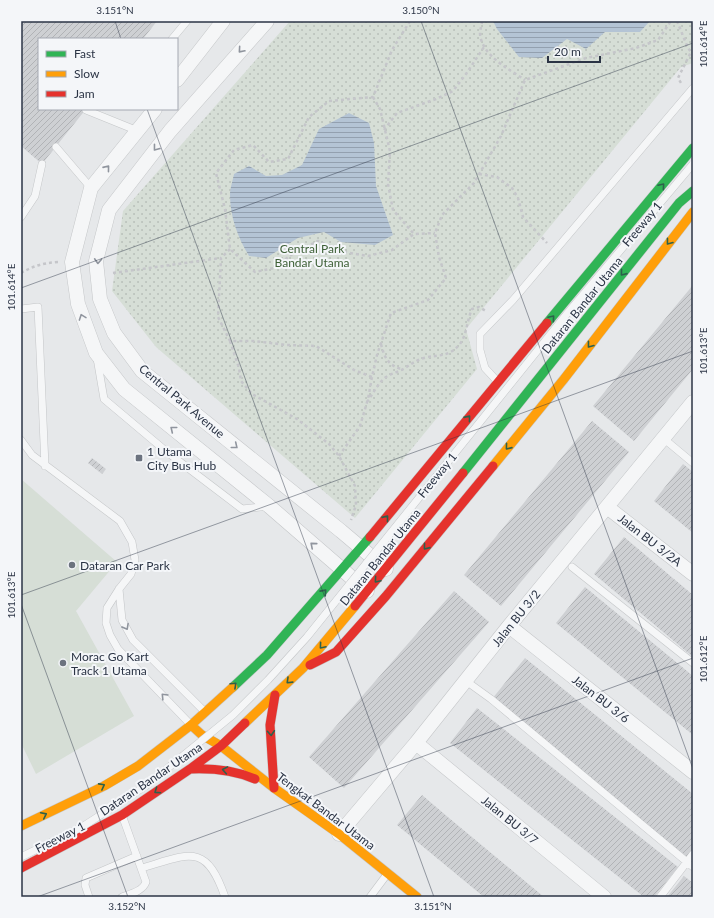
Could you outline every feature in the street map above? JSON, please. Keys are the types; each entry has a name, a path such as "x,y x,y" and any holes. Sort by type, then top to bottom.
{"main road":[{"name":"Dataran Bandar Utama","path":"21,826 104,786 138,766 191,725 209,718 343,570 693,148"},
{"name":"Dataran Bandar Utama","path":"21,868 122,815 190,770 221,746 303,668 427,519 679,203 693,190"},
{"path":"303,668 336,652 386,596 564,379 692,204"},
{"path":"190,770 216,768 243,773 274,788 270,725 275,695"},
{"path":"209,718 216,730 221,746"},
{"name":"Tengkat Bandar Utama","path":"191,725 202,735 221,746 274,788 339,834 417,897"}],"street":[{"path":"178,79 223,21"},
{"name":"Central Park Avenue","path":"267,21 170,131 108,210 96,261 100,299 114,333 142,371 386,569"},
{"path":"151,110 138,131 91,188 72,262 78,304 96,353 124,390 269,506 367,591"},
{"name":"Jalan BU 3/2","path":"339,834 416,743 509,626 693,402"},
{"name":"Jalan BU 3/2A","path":"607,507 693,574"},
{"name":"Jalan BU 3/6","path":"509,626 693,772"},
{"name":"Jalan BU 3/7","path":"416,743 604,897"}],"lane":[{"path":"173,38 186,21"},
{"path":"498,382 485,368 480,350 480,334 513,300 692,89"},
{"path":"86,110 138,131"},
{"path":"56,147 91,188"},
{"path":"21,216 35,196 42,164"},
{"name":"Freeway 1","path":"21,857 82,827 147,785 233,714 268,680 307,637 566,315 693,164"},
{"path":"427,519 453,497 535,392 626,281"},
{"path":"21,309 38,307 45,466"},
{"path":"96,353 104,399 167,452 242,509 269,506"},
{"path":"663,438 693,463"},
{"path":"21,440 32,455 45,466 120,521 132,542 135,560 130,574 107,608 106,623 110,635 118,648 191,725"},
{"path":"572,567 693,663"},
{"path":"119,589 122,620 134,640 209,718"},
{"path":"466,681 491,699 690,864"},
{"path":"122,815 146,882 145,886 122,897"},
{"path":"660,897 690,864 693,854"},
{"path":"89,897 85,885 86,878 137,856"},
{"path":"142,868 184,856 196,856 206,862 213,869 220,882 225,897"},
{"path":"370,897 388,873"}],"path":[{"path":"373,97 392,50 410,21"},
{"path":"482,21 480,33 484,47 503,65 525,80"},
{"path":"340,456 360,426 381,344 391,313 428,300 446,278 439,257 436,233 442,215 474,183 501,136 525,80 586,58 636,48 658,40 671,21"},
{"path":"677,21 688,48 692,52 678,78 682,85 692,89"},
{"path":"384,130 397,113 436,99 453,91 484,47"},
{"path":"373,97 380,109 390,151 388,184 393,210 414,234"},
{"path":"373,97 329,100 309,116 288,159 269,162 253,145 234,150 216,173 225,209 230,249 255,272 274,268 295,252 318,241 344,252 368,256 392,250 414,234 436,233"},
{"path":"479,174 497,177 512,188 518,198 523,217 554,251"},
{"path":"98,275 221,258 230,249"},
{"path":"221,258 218,317 230,341 239,368 241,381 252,394 297,418 329,444 340,456 355,486 356,505 352,519 341,531"},
{"path":"21,273 31,267 44,263 72,262"},
{"path":"367,402 374,390 385,378 424,357 448,354 454,349 461,342 472,309 479,307 497,316"},
{"path":"230,341 254,340 287,345 316,346 354,370 372,377"},
{"path":"381,344 383,354 390,364 402,370"}],"green space":[{"name":"Central Park Bandar Utama","path":"290,21 693,21 693,63 681,67 466,329 477,369 355,518 156,347 112,291 123,211"},
{"name":"Morac Go Kart Track 1 Utama","path":"21,479 117,562 76,611 134,716 36,774 21,743"}],"water":[{"path":"493,21 650,21 640,32 605,32 586,49 567,39 542,58 519,57 497,29"},
{"path":"349,113 369,123 374,143 376,186 393,235 375,245 341,242 324,232 298,238 266,258 249,256 238,235 231,211 230,192 234,174 249,166 266,176 282,175 302,165 319,129"}],"building":[{"path":"21,21 157,21 144,38 38,38 38,110 85,110 42,164 21,146"},
{"path":"693,285 693,369 634,441 593,406"},
{"path":"592,421 629,452 501,606 464,575"},
{"path":"92,458 106,469 102,474 88,463"},
{"path":"683,464 693,472 693,533 654,501"},
{"path":"624,537 693,595 693,657 594,574"},
{"path":"585,587 693,676 693,735 556,623"},
{"path":"454,591 489,622 344,788 309,757"},
{"path":"525,658 693,794 693,849 687,857 492,699"},
{"path":"477,708 678,867 654,897 644,897 450,743"},
{"path":"422,795 544,897 484,897 397,825"},
{"path":"684,876 693,883 693,897 667,897"}],"traffic: fast":[{"path":"547,323 693,148"},
{"path":"463,473 679,203 693,191"},
{"path":"233,687 267,655 370,537"}],"traffic: slow":[{"path":"493,466 564,379 693,212"},
{"path":"245,723 303,668 355,606"},
{"path":"21,826 104,786 138,766 191,725 233,687"},
{"path":"191,725 202,735 221,746 274,788 339,834 417,897"}],"traffic: jam":[{"path":"370,537 547,323"},
{"path":"310,665 336,652 386,596 493,466"},
{"path":"355,606 463,473"},
{"path":"274,788 270,725 275,695"},
{"path":"21,868 122,815 221,746 245,723"},
{"path":"190,769 223,770 255,779"}],"place":[{"name":"1 Utama City Bus Hub","path":"139,458"},
{"name":"Dataran Car Park","path":"72,565"},
{"name":"Morac Go Kart Track 1 Utama","path":"63,663"}]}
